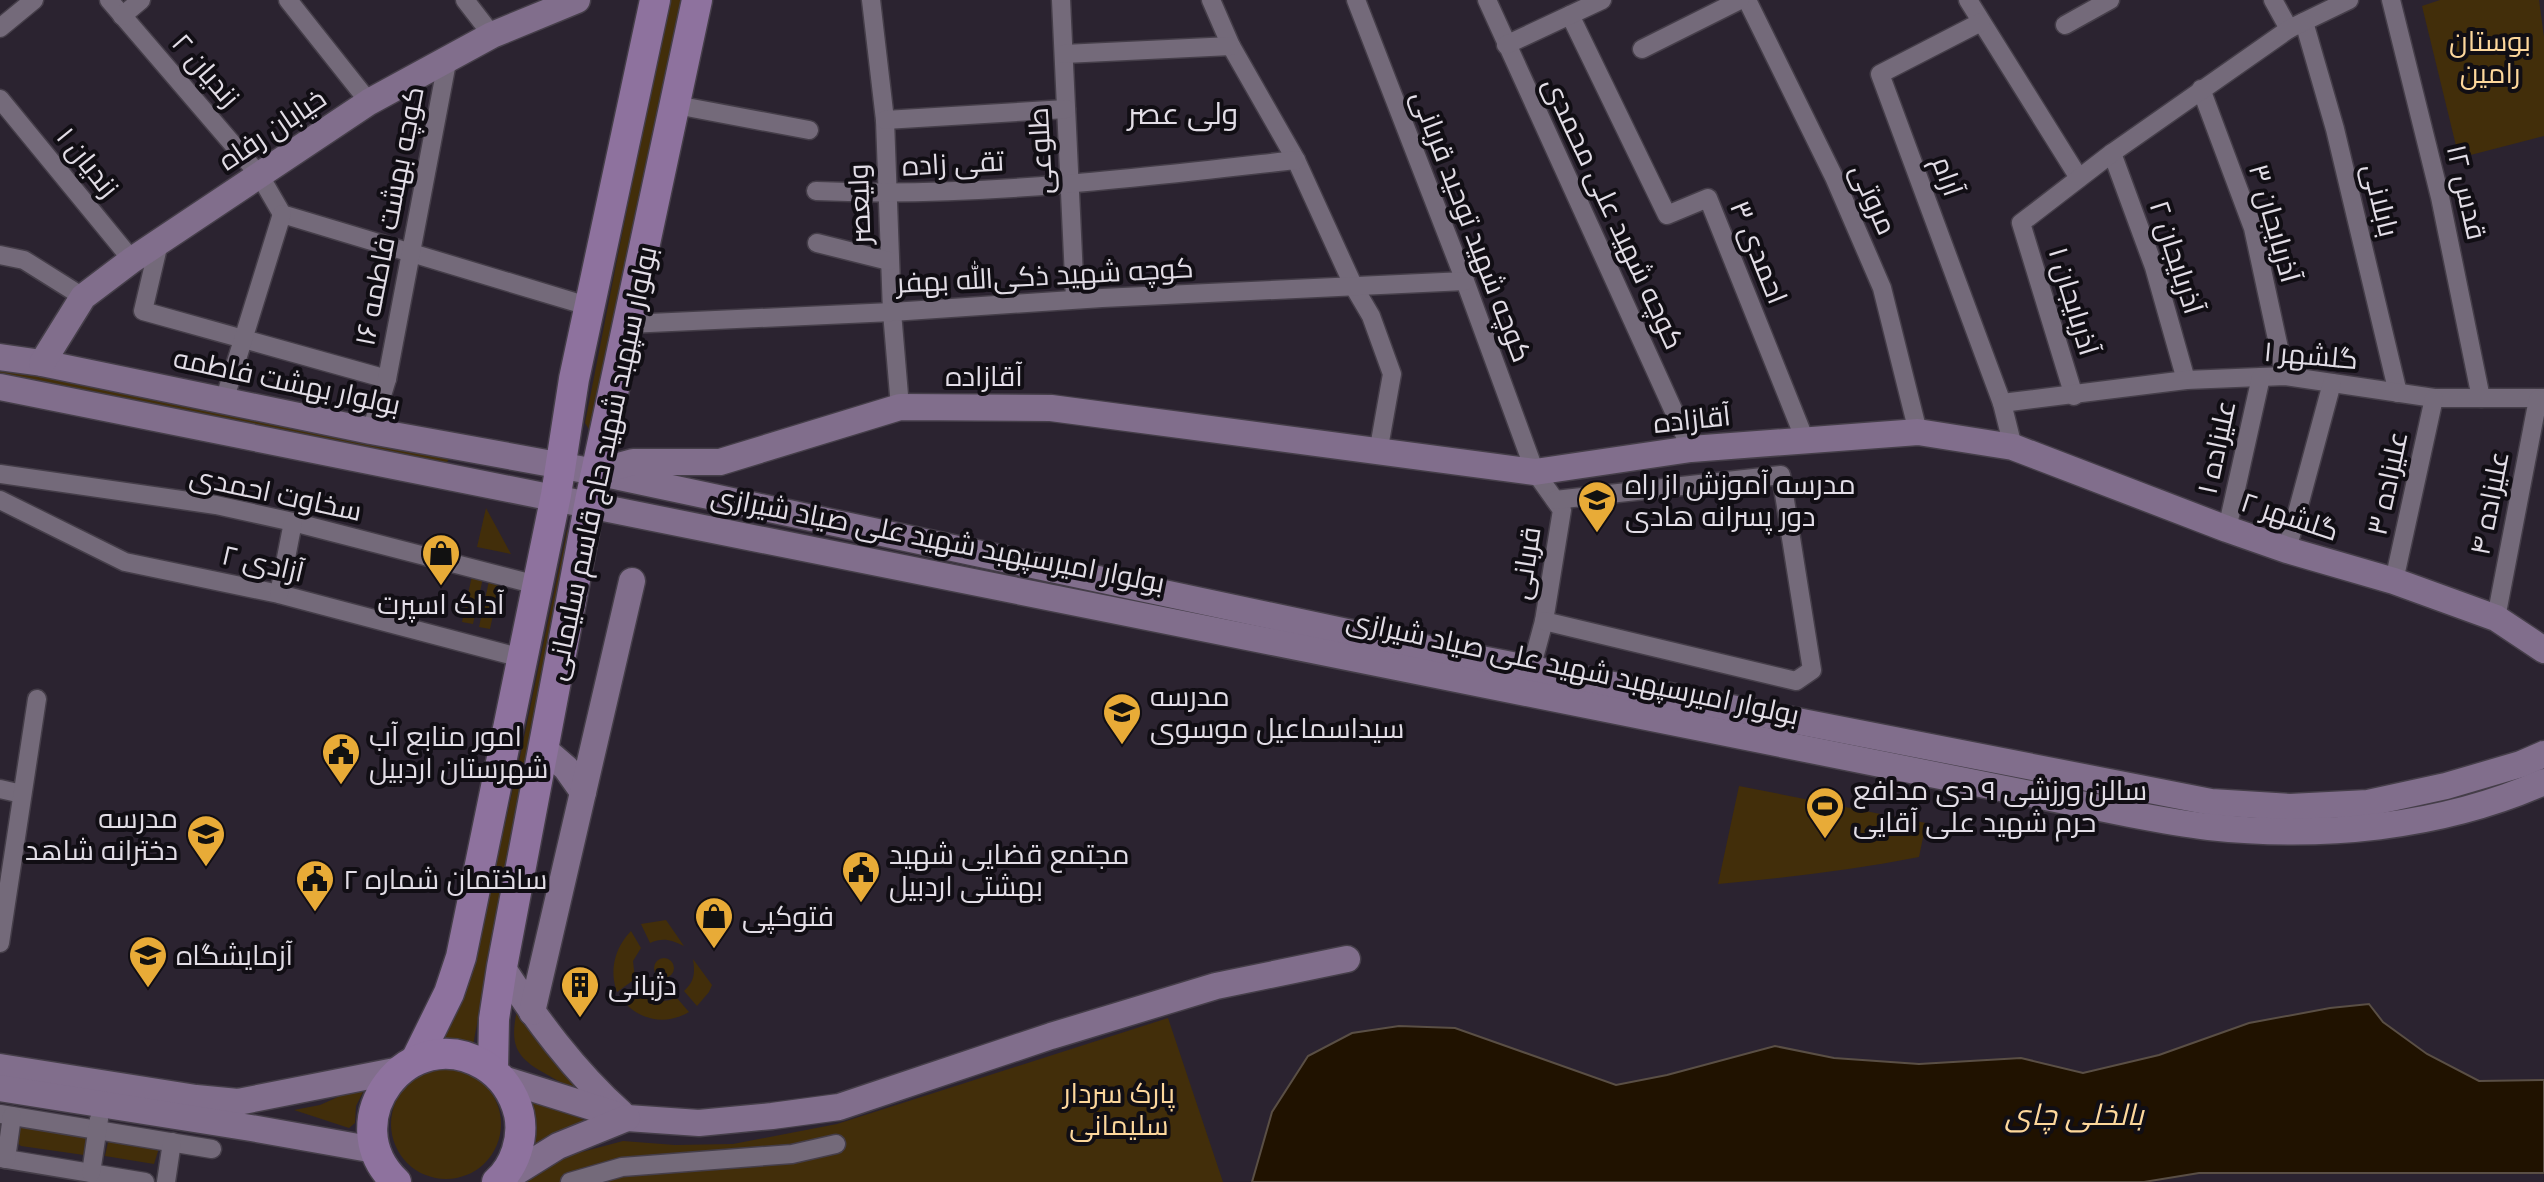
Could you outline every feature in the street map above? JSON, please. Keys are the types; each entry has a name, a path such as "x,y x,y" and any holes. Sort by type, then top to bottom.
{"main road":[{"name":"خیابان رفاه","path":"42,363 83,297 132,260 369,102 492,35 577,0"},
{"name":"بولوار سپهبد شهید حاج قاسم سلیمانی","path":"387,1172 372,1124 378,1098 387,1083 408,1065 449,993 461,957 558,481 574,379 655,0"},
{"name":"بولوار سپهبد شهید حاج قاسم سلیمانی","path":"496,1074 494,1019 502,967 593,487 697,0"},
{"name":"بولوار بهشت فاطمه","path":"0,357 371,431 558,481"},
{"name":"بولوار بهشت فاطمه","path":"0,387 558,481"},
{"name":"آقازاده","path":"593,487 633,462 720,462 900,407 1051,408 1535,472 1691,449 1918,432 2013,447"},
{"name":"گلشهر ۲","path":"2013,447 2227,529 2394,581 2496,618 2544,650"},
{"name":"بولوار امیرسپهبد شهید علی صیاد شیرازی","path":"558,481 1529,680 2130,814 2209,827 2293,832 2370,827 2453,815 2544,782"},
{"path":"532,1012 632,581"},
{"name":"بولوار امیرسپهبد شهید علی صیاد شیرازی","path":"1529,680 2211,802 2290,807 2368,803 2446,786 2544,754"},
{"path":"544,749 566,768 583,792"},
{"path":"0,1067 238,1102 408,1065 436,1055 456,1055 475,1060 496,1074 627,1118 699,1123 839,1107 1051,1036 1216,986 1347,959"},
{"path":"502,967 532,1012 597,1091 627,1118"},
{"path":"496,1074 512,1095 519,1116 520,1137 515,1158 498,1182"},
{"path":"0,1088 99,1117 273,1132 387,1172"},
{"path":"272,1096 281,1107 281,1121 273,1132"},
{"path":"498,1182 558,1146 627,1118"}],"street":[{"path":"0,28 34,0"},
{"name":"زندیان ۲","path":"109,0 260,176 282,214"},
{"path":"122,16 141,0"},
{"path":"288,0 369,102"},
{"path":"465,0 492,35"},
{"name":"ولیعصر","path":"871,0 885,120 889,261 900,407"},
{"name":"طلوعی","path":"1061,0 1075,299"},
{"path":"1211,0 1231,46 1296,160 1354,287 1371,316 1392,374 1378,453"},
{"name":"کوچه شهید توحید قربانی","path":"1356,0 1535,472"},
{"name":"کوچه شهید علی محمدی","path":"1487,0 1691,449"},
{"path":"1506,45 1602,0"},
{"path":"1642,49 1740,0"},
{"name":"مروتی","path":"1747,0 1834,177 1882,288 1918,432"},
{"path":"1968,0 2079,178 2201,89 2297,26 2349,0"},
{"path":"2065,25 2110,0"},
{"name":"بابلانی","path":"2273,0 2297,26 2335,129 2398,393"},
{"name":"قدس ۱۲","path":"2391,0 2440,197 2481,398"},
{"name":"احمدی ۳","path":"1570,15 1667,215 1708,198 1805,440"},
{"name":"آرام","path":"1981,22 1880,74 2002,403"},
{"path":"1064,54 1231,46"},
{"name":"کوچه بهشت فاطمه ۱۶","path":"371,431 387,379 448,57"},
{"name":"آذربایجان ۳","path":"2201,89 2253,228 2285,376"},
{"name":"زندیان ۱","path":"0,99 132,260"},
{"path":"676,105 809,130"},
{"path":"885,120 1066,109"},
{"name":"آذربایجان ۲","path":"2112,153 2154,267 2186,380"},
{"path":"1070,185 1296,160"},
{"name":"آذربایجان ۱","path":"2074,396 2021,223 2079,178"},
{"name":"تقی زاده","path":"816,191 888,194 1070,185"},
{"path":"224,401 282,214 591,307"},
{"path":"159,243 143,311 387,379"},
{"path":"817,243 889,261"},
{"path":"0,255 24,260 83,297"},
{"name":"کوچه شهید ذکی‌الله بهفر","path":"628,324 1465,281"},
{"name":"گلشهر ۱","path":"2002,403 2186,380 2285,376 2434,398 2541,399"},
{"name":"علیزاده ۱","path":"2227,529 2261,377"},
{"path":"2287,550 2332,383"},
{"name":"علیزاده ۳","path":"2394,581 2434,398"},
{"name":"علیزاده ۴","path":"2496,618 2541,399"},
{"path":"2002,403 2013,447"},
{"name":"قربانی","path":"1529,680 1544,621 1562,510 1535,472"},
{"name":"سخاوت احمدی","path":"0,474 216,505 537,585"},
{"path":"1544,621 1796,681 1812,670 1781,475 1555,500"},
{"name":"آزادی ۲","path":"0,500 125,562 279,594 522,658"},
{"path":"279,594 293,522"},
{"path":"0,943 4,892 37,699"},
{"path":"0,789 22,794"},
{"path":"145,1182 3,1158 6,1115 99,1117 172,1142 212,1149"},
{"path":"91,1173 99,1117"},
{"path":"166,1182 172,1142"},
{"path":"570,1182 622,1167 792,1154 836,1144"}],"green space":[{"path":"668,0 681,0 682,5 590,431 585,423"},
{"name":"بوستان رامین","path":"2440,0 2539,0 2544,37 2544,136 2459,158 2422,6"},
{"path":"0,365 440,454 448,461 445,463 0,373"},
{"path":"486,508 511,554 477,547"},
{"path":"567,530 572,532 473,1045 442,1038 489,896"},
{"path":"473,571 484,573 473,624 462,622"},
{"path":"490,576 501,578 490,629 479,627"},
{"name":"سالن ورزشی ۹ دی مدافع حرم شهید علی آقایی","path":"1739,786 1926,823 1919,857 1819,873 1718,884"},
{"path":"666,920 684,946 667,940 650,943 641,924"},
{"path":"631,931 641,948 633,961 635,979 617,992 615,959"},
{"path":"660,958 668,958 674,968 668,978 660,978 654,972 654,964"},
{"path":"693,959 712,985 697,1006 684,991 693,976"},
{"path":"642,991 658,1000 667,1001 676,997 689,1012 664,1020 639,1014 625,1003"},
{"path":"518,1005 582,1089 555,1079 520,1054 514,1038"},
{"name":"پارک سردار سلیمانی","path":"1168,1018 1223,1182 518,1182 526,1175 578,1153 623,1141 675,1145 733,1144 837,1124"},
{"path":"446,1069 467,1073 485,1085 497,1103 501,1124 497,1145 485,1163 467,1175 446,1179 425,1175 407,1163 395,1145 391,1124 395,1103 407,1085 425,1073"},
{"path":"358,1088 363,1092 356,1106 355,1123 349,1128 294,1110 320,1105"},
{"path":"537,1097 592,1124 535,1149 531,1146 530,1099"},
{"path":"19,1119 87,1129 84,1155 21,1146 16,1142"},
{"path":"110,1133 161,1142 154,1164 105,1156"}],"water":[{"name":"بالخلی چای","path":"2369,1004 2383,1022 2427,1054 2479,1081 2544,1080 2544,1173 2199,1173 2144,1182 1252,1182 1272,1112 1308,1056 1352,1033 1399,1026 1455,1028 1616,1085 1667,1075 1775,1046 1834,1058 1919,1064 2021,1058 2083,1073 2159,1055 2249,1023"}],"place":[{"name":"مدرسه آموزش از راه دور پسرانه هادی","path":"1597,534"},
{"name":"آداک اسپرت","path":"441,587"},
{"name":"مدرسه سیداسماعیل موسوی","path":"1122,746"},
{"name":"امور منابع آب شهرستان اردبیل","path":"341,786"},
{"name":"سالن ورزشی ۹ دی مدافع حرم شهید علی آقایی","path":"1825,840"},
{"name":"مدرسه دخترانه شاهد","path":"206,868"},
{"name":"مجتمع قضایی شهید بهشتی اردبیل","path":"861,904"},
{"name":"ساختمان شماره ۲","path":"315,913"},
{"name":"فتوکپی","path":"714,950"},
{"name":"آزمایشگاه","path":"148,989"},
{"name":"دژبانی","path":"580,1019"}],"district":[{"name":"ولی عصر","path":"1183,114"}]}
